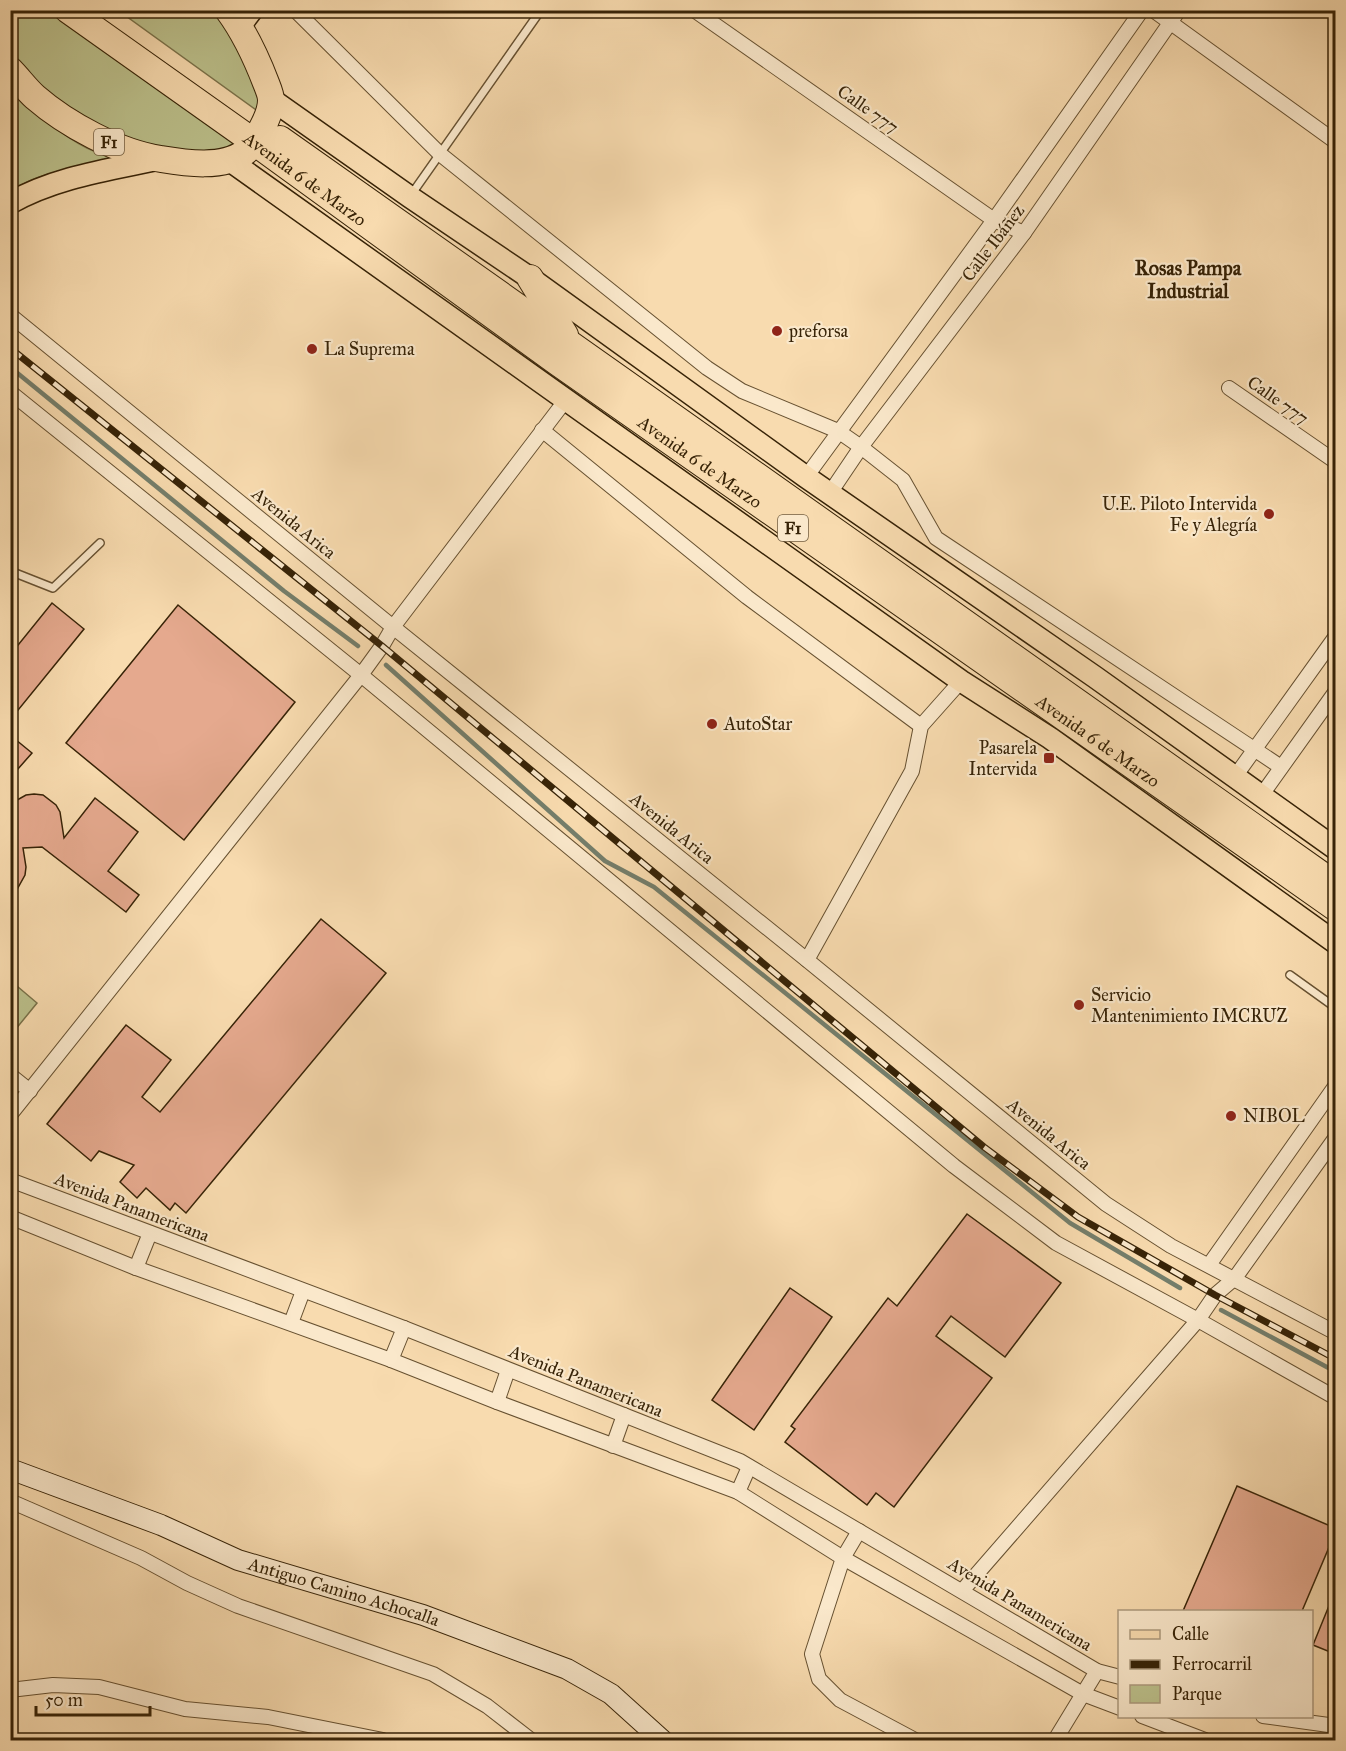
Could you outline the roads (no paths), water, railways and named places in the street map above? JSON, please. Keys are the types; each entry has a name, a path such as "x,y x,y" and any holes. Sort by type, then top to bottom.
{"highway":[{"name":"Avenida 6 de Marzo","path":"68,10 572,346 1335,885"},
{"name":"Avenida 6 de Marzo","path":"98,10 258,135 557,362 1335,908"},
{"path":"240,16 272,99 269,114 258,135"},
{"name":"F1","path":"10,70 34,96 57,114 90,134 120,147 159,159 199,163 229,160 244,152 258,135"},
{"path":"530,279 572,346"}],"main road":[{"path":"272,99 530,279 806,477 1095,677 1335,849"},
{"path":"10,203 33,190 66,179 159,159"},
{"name":"Avenida 6 de Marzo","path":"229,160 961,681 1050,738 1335,942"},
{"name":"Antiguo Camino Achocalla","path":"10,1469 161,1525 238,1560 423,1616 567,1669 611,1694 662,1740"}],"street":[{"path":"296,10 440,154 707,368 742,391 838,431 903,480 936,538 1281,767"},
{"name":"Calle 777","path":"694,10 994,220 1024,233"},
{"name":"Calle Ibáñez","path":"806,477 994,220 1142,10"},
{"path":"1153,10 1335,142"},
{"name":"Calle Ibáñez","path":"830,493 861,447 1024,233 1179,10"},
{"name":"Avenida Arica","path":"10,315 1106,1204 1171,1246 1335,1333"},
{"name":"Calle 777","path":"1229,388 1335,462"},
{"path":"10,392 361,675 954,1166 1056,1243 1335,1398"},
{"path":"10,1115 361,675 393,627 565,401"},
{"path":"542,430 747,597 921,726"},
{"path":"1234,778 1335,636"},
{"path":"807,960 912,771 921,726 961,681"},
{"path":"1261,796 1335,691"},
{"path":"10,1075 30,1091"},
{"path":"1209,1265 1335,1084"},
{"path":"962,1591 1198,1320 1215,1295 1234,1278 1335,1137"},
{"name":"Avenida Panamericana","path":"10,1180 404,1328 740,1461 1097,1671 1118,1677"},
{"path":"10,1217 136,1268 391,1360 738,1492 843,1558 1083,1694 1118,1708"},
{"path":"136,1268 150,1233"},
{"path":"291,1323 303,1291"},
{"path":"391,1360 404,1328"},
{"path":"497,1402 508,1370"},
{"path":"613,1446 624,1415"},
{"path":"738,1492 749,1467"},
{"path":"10,1501 141,1558 238,1606 433,1674 487,1706 531,1740"},
{"path":"858,1531 843,1558 812,1654 819,1679 840,1700 915,1740"},
{"path":"1055,1740 1097,1671"},
{"path":"10,1690 52,1685 99,1688 185,1709 268,1717 383,1740"},
{"path":"1147,1718 1205,1740"},
{"path":"1277,1718 1335,1726"}],"lane":[{"path":"410,197 541,10"},
{"path":"10,572 53,588 100,543"},
{"path":"1290,975 1335,1008"}],"waterway":[{"path":"10,367 284,591 358,646"},
{"path":"386,665 605,861 654,887 1070,1223 1180,1288"},
{"path":"1221,1310 1336,1372"}],"railway":[{"path":"10,348 382,646 984,1147 1078,1217 1215,1295 1336,1359"}],"place":[{"name":"preforsa","path":"777,331"},
{"name":"La Suprema","path":"312,349"},
{"name":"U.E. Piloto Intervida Fe y Alegría","path":"1269,514"},
{"name":"AutoStar","path":"712,724"},
{"name":"Pasarela Intervida","path":"1049,758"},
{"name":"Servicio Mantenimiento IMCRUZ","path":"1079,1005"},
{"name":"NIBOL","path":"1231,1116"}],"district":[{"name":"Rosas Pampa Industrial","path":"1188,280"}]}
